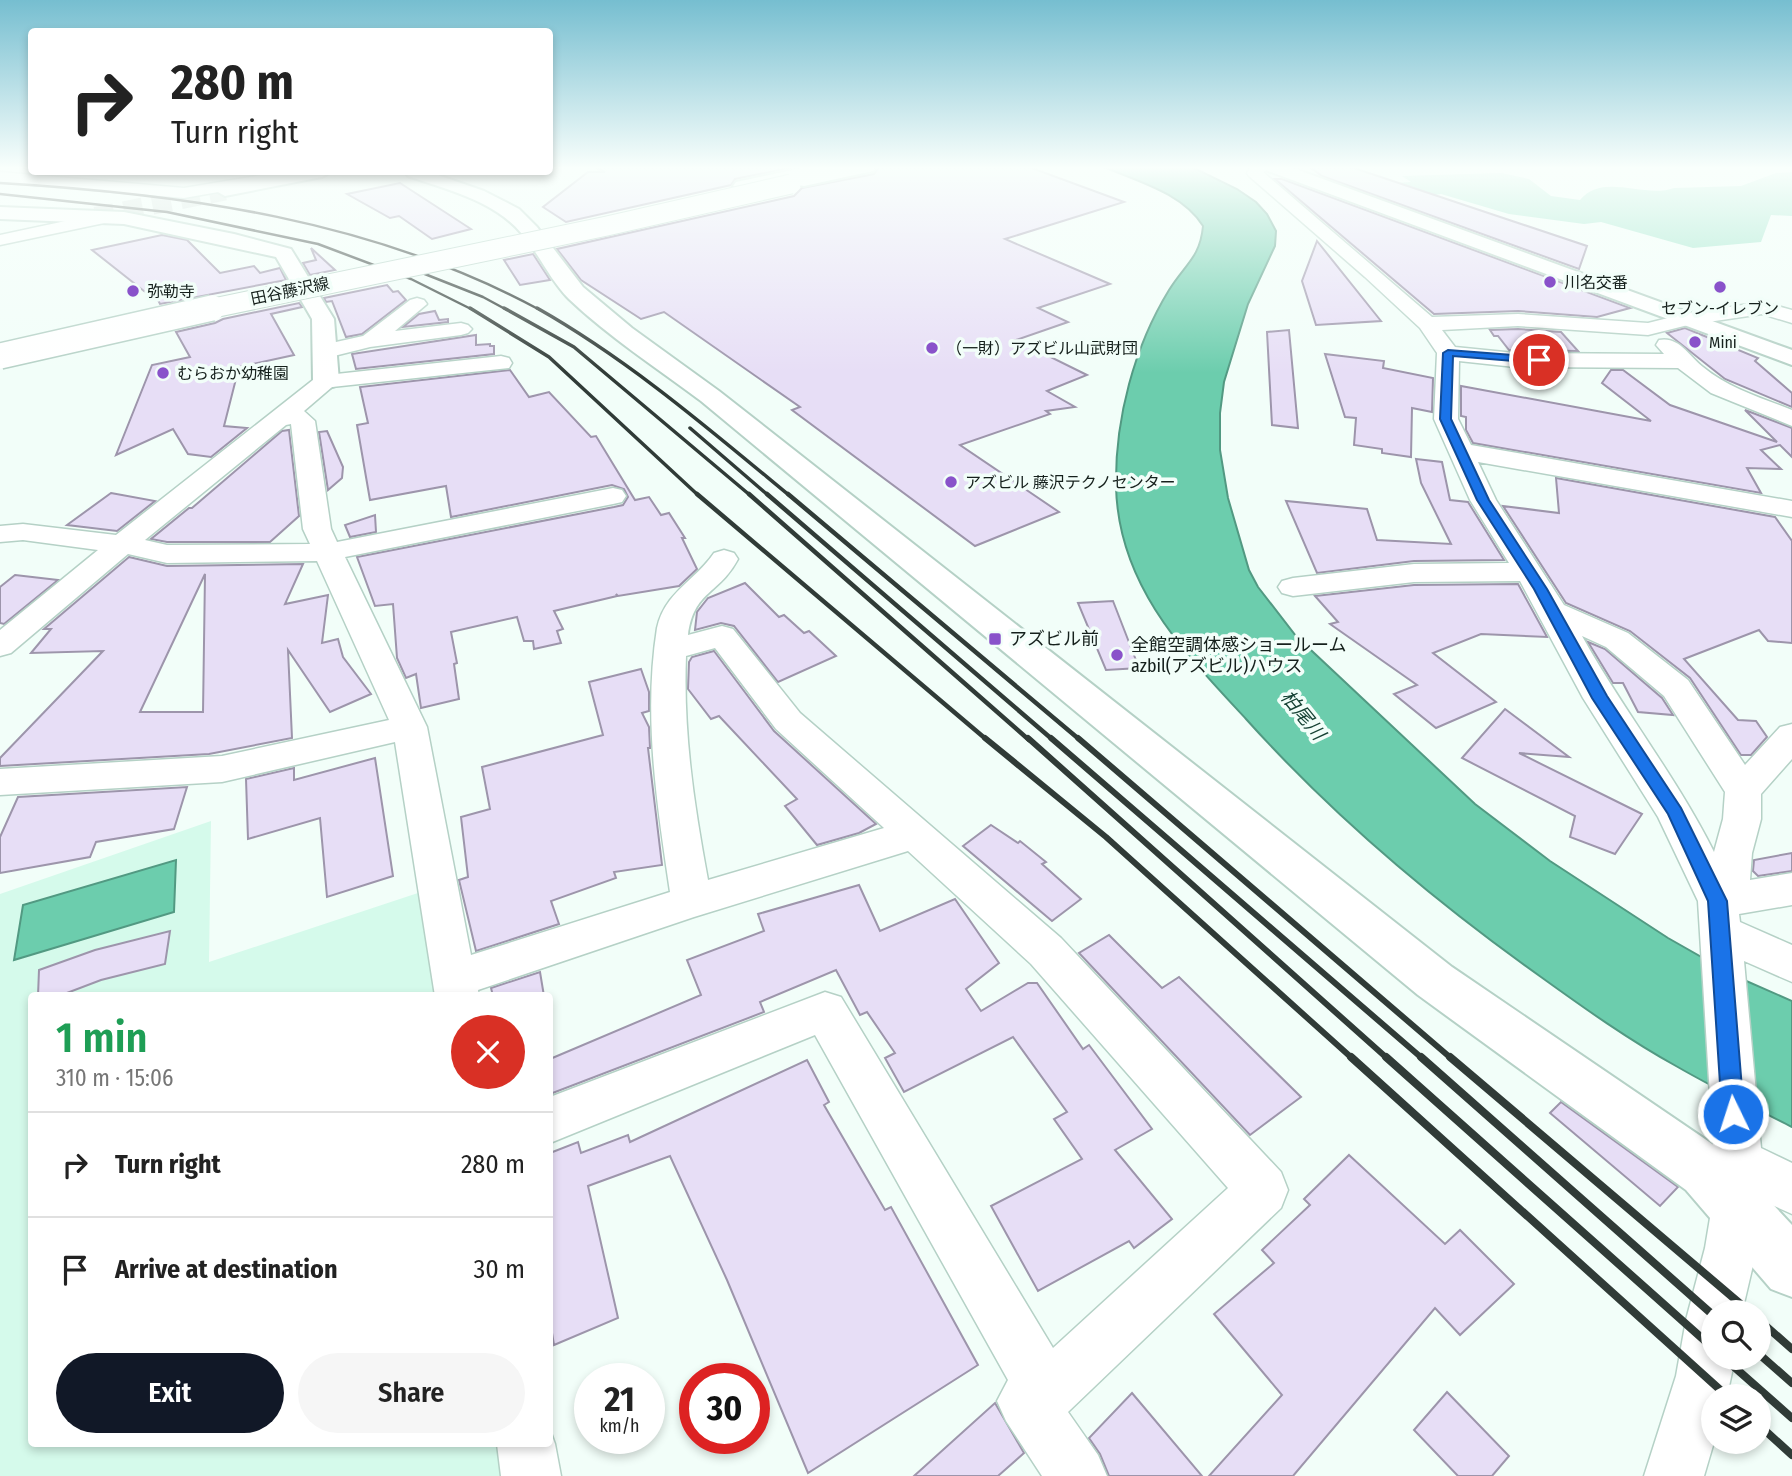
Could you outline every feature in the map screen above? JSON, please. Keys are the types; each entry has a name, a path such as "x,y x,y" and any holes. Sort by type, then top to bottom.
{"street":[{"path":"212,236 284,253 323,319 326,381"},
{"name":"田谷藤沢線","path":"0,348 487,236"},
{"path":"533,236 558,273 575,292 710,396 1435,981 1705,1171 1738,1170 1792,1189"},
{"name":"田谷藤沢線","path":"0,356 315,285 558,236"},
{"path":"1329,236 1427,324 1448,353 1446,419 1483,500 1529,572 1600,698 1675,812 1721,917 1792,964"},
{"path":"1462,236 1792,358"},
{"path":"370,341 417,304"},
{"path":"1427,324 1518,320 1651,328 1688,319 1763,308 1792,317"},
{"path":"1651,328 1704,379 1728,393 1792,419"},
{"path":"326,351 370,341 461,330"},
{"path":"1448,353 1515,359 1684,361"},
{"path":"0,646 326,381 501,363"},
{"path":"276,419 296,416 303,421 317,530 410,727 456,988 692,901 915,834"},
{"path":"1460,452 1786,514"},
{"path":"0,534 23,532 167,554 328,552 613,496"},
{"path":"692,901 672,779 667,714 671,650 676,614 681,602 713,576 724,559"},
{"path":"1293,587 1414,573 1529,572"},
{"path":"1552,611 1617,640 1676,688 1743,791 1742,819 1721,917 1738,1170 1717,1300"},
{"path":"671,650 722,636 788,720 1046,951 1263,1190 1047,1392 1026,1401 1077,1476"},
{"path":"0,782 222,769 410,727"},
{"path":"1743,791 1792,736"},
{"path":"1721,917 1792,889"},
{"path":"553,1118 825,1011 1047,1392"},
{"path":"1738,1170 1792,1269"},
{"path":"1674,1476 1704,1370"},
{"path":"526,1447 531,1476"}],"shaded area":[{"path":"1650,236 1763,236 1761,242 1693,248"},
{"path":"211,821 209,962 421,892 435,992 28,992 28,1447 507,1447 512,1476 0,1476 0,894"}],"water":[{"name":"柏尾川","path":"1276,236 1275,246 1248,304 1224,382 1220,413 1220,450 1228,498 1249,570 1258,587 1296,636 1475,804 1550,861 1668,938 1735,976 1792,1001 1792,1127 1705,1082 1607,1023 1501,948 1424,888 1350,824 1280,755 1199,668 1158,614 1128,555 1120,522 1116,486 1119,435 1129,384 1146,335 1169,290 1199,246 1201,237"},
{"path":"176,860 174,912 14,960 23,905"}],"building":[{"path":"166,236 187,240 220,273 254,266 260,273 280,268 286,280 160,304 155,294 149,295 92,250"},
{"path":"616,236 1015,236 1005,239 1110,284 1038,308 1068,322 1016,340 1087,375 1047,391 1075,407 1046,411 1050,414 960,445 1059,512 975,546 792,410 800,407 664,312 641,319 581,280 557,249"},
{"path":"1342,236 1435,236 1630,308 1597,317 1518,311 1434,314"},
{"path":"1487,236 1557,236 1587,246 1579,269"},
{"path":"1317,241 1381,321 1316,325 1302,281"},
{"path":"311,248 335,270 310,275 303,263 316,260"},
{"path":"533,254 550,280 520,285 504,260"},
{"path":"387,285 393,292 398,291 406,300 362,334 346,337 332,301 326,302 324,298"},
{"path":"299,303 302,307 271,314 294,355 239,367 224,426 247,428 211,457 188,454 173,429 116,455 152,365 190,357 176,332"},
{"path":"435,311 439,320 448,319 448,322 403,327 419,314"},
{"path":"1685,328 1758,358 1755,361 1792,393 1792,407 1725,379 1667,333"},
{"path":"1289,330 1298,428 1272,425 1267,332"},
{"path":"1490,330 1561,332 1578,351 1509,350"},
{"path":"476,335 476,345 494,346 494,354 356,369 352,354"},
{"path":"1325,354 1384,361 1383,368 1433,378 1432,412 1412,408 1411,457 1354,445 1356,418 1345,417"},
{"path":"510,370 529,397 549,392 591,437 596,436 635,500 649,497 661,515 669,513 685,538 682,538 697,569 679,586 618,596 616,594 617,596 554,611 563,629 557,631 561,643 534,649 533,641 524,641 517,617 451,632 457,663 454,664 459,699 421,708 416,674 406,678 397,658 393,604 375,606 357,557 614,507 623,505 628,497 624,489 612,485 451,517 446,486 370,500 357,425 368,423 360,387"},
{"path":"1611,370 1623,370 1670,405 1777,442 1745,410 1792,428 1792,457 1780,445 1761,450 1781,469 1747,468 1761,493 1473,443 1466,430 1466,417 1461,416 1461,386 1651,421 1602,383"},
{"path":"289,430 299,516 270,542 167,542 151,539 192,508 282,431"},
{"path":"327,431 343,467 342,478 328,490 319,432"},
{"path":"1416,459 1442,462 1450,500 1468,502 1504,560 1414,561 1317,573 1286,501 1367,509 1377,540 1451,544 1421,483"},
{"path":"1556,478 1775,517 1792,541 1792,643 1768,641 1759,630 1684,659 1738,720 1756,721 1767,737 1751,755 1741,755 1690,678 1630,631 1566,603 1503,506 1559,513"},
{"path":"111,493 155,501 117,531 67,525"},
{"path":"375,515 376,532 350,537 345,525"},
{"path":"129,557 167,566 303,564 285,604 328,595 322,643 338,639 343,657 371,694 330,712 288,650 292,738 209,754 0,766 0,758 103,651 31,653 51,629 44,629","holes":["205,574 203,712 140,712"]},
{"path":"15,575 58,580 4,624 0,623 0,587"},
{"path":"745,583 779,617 784,615 804,633 809,631 836,656 778,682 734,626 721,623 695,630 697,612 708,598"},
{"path":"1518,584 1547,637 1481,634 1433,653 1496,702 1436,728 1394,694 1417,685 1330,624 1338,622 1315,596 1414,585"},
{"path":"1113,601 1139,668 1106,670 1078,603"},
{"path":"1588,642 1605,649 1662,698 1673,715 1638,712 1623,683 1613,683"},
{"path":"714,651 774,731 876,824 859,833 817,845 785,806 797,799 719,716 711,719 688,689 689,662 692,657"},
{"path":"641,669 649,692 649,711 642,713 649,727 648,748 662,865 614,872 616,878 551,901 559,924 476,951 459,880 468,877 461,817 490,809 482,767 603,735 589,682"},
{"path":"1505,709 1569,757 1519,753 1642,814 1615,854 1570,837 1575,816 1462,758"},
{"path":"375,758 393,876 327,897 320,818 248,839 246,779 294,768 294,780"},
{"path":"187,787 174,829 96,842 90,857 0,873 0,837 18,797"},
{"path":"991,825 1018,843 1020,841 1046,862 1042,864 1081,899 1052,921 963,846"},
{"path":"1792,853 1792,871 1758,876 1753,871 1754,860"},
{"path":"859,885 880,931 955,899 999,963 966,989 981,1011 1028,983 1037,983 1083,1049 1089,1045 1152,1129 1115,1150 1172,1219 1134,1248 1129,1241 1038,1291 991,1206 1082,1159 1054,1119 1067,1112 1013,1037 904,1092 885,1058 895,1053 867,1012 860,1015 836,970 760,1002 764,1012 553,1093 553,1058 701,995 687,960 764,931 758,914"},
{"path":"170,931 165,964 101,980 70,992 38,992 39,970 95,950"},
{"path":"1109,935 1162,988 1179,977 1301,1097 1250,1135 1079,953"},
{"path":"540,972 543,992 492,992 491,988"},
{"path":"807,1060 829,1102 824,1105 885,1210 891,1207 978,1365 808,1473 770,1382 770,1363 762,1363 670,1156 588,1186 618,1318 554,1345 553,1152 578,1142 581,1153 628,1135 630,1142"},
{"path":"1561,1102 1678,1187 1660,1206 1550,1113"},
{"path":"1349,1155 1445,1244 1460,1230 1514,1284 1460,1335 1435,1308 1293,1476 1209,1476 1282,1395 1214,1314 1274,1263 1262,1250 1310,1205 1304,1199"},
{"path":"1447,1392 1509,1456 1492,1476 1458,1476 1414,1430"},
{"path":"1132,1393 1202,1476 1109,1476 1100,1454 1089,1438"},
{"path":"995,1403 1024,1453 998,1476 914,1476"}],"railway":[{"path":"280,236 318,244 411,279 473,310"},
{"path":"354,236 477,279 540,310"},
{"path":"402,265 483,297 507,310"},
{"path":"470,308 549,357 699,496"},
{"path":"504,308 574,347 751,496"},
{"path":"537,308 636,373 790,496"},
{"path":"690,428 769,496"},
{"path":"697,494 987,740"},
{"path":"749,494 1029,740"},
{"path":"767,494 1053,740"},
{"path":"788,494 1080,740"},
{"path":"985,738 1106,837 1353,1059"},
{"path":"1028,738 1388,1059"},
{"path":"1051,738 1423,1059"},
{"path":"1078,738 1452,1059"},
{"path":"1351,1057 1714,1384"},
{"path":"1386,1057 1701,1337"},
{"path":"1421,1057 1701,1304"},
{"path":"1450,1057 1736,1300"},
{"path":"1771,1331 1792,1349"},
{"path":"1771,1365 1792,1383"},
{"path":"1738,1370 1792,1418"},
{"path":"1771,1436 1792,1455"}],"place":[{"name":"川名交番","path":"1550,282"},
{"name":"セブン-イレブン","path":"1720,287"},
{"name":"弥勒寺","path":"133,291"},
{"name":"Mini","path":"1695,342"},
{"name":"（一財）アズビル山武財団","path":"932,348"},
{"name":"むらおか幼稚園","path":"163,373"},
{"name":"アズビル 藤沢テクノセンター","path":"951,482"},
{"name":"アズビル前","path":"995,639"},
{"name":"全館空調体感ショールーム azbil(アズビル)ハウス","path":"1117,655"}],"route":[{"path":"1539,360 1448,353 1446,419 1451,436 1483,500 1540,589 1600,698 1675,812 1718,901 1733,1114"}]}
